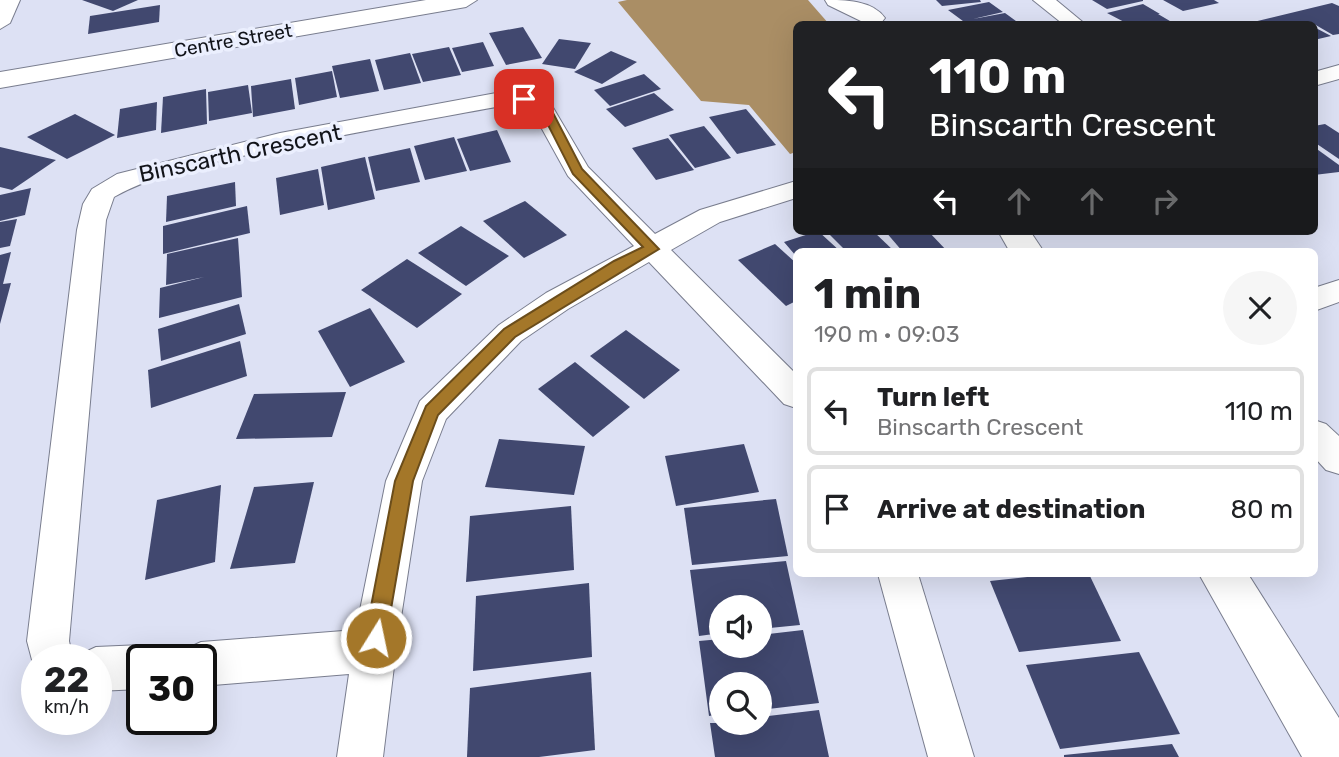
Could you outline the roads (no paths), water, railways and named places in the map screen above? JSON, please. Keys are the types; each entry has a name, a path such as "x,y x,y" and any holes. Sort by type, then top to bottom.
{"main road":[{"name":"Centre Street","path":"0,80 466,0"},
{"path":"836,0 873,14"},
{"path":"1224,577 1332,757"}],"street":[{"path":"0,23 10,0"},
{"path":"1043,0 1071,21"},
{"path":"1318,78 1339,72"},
{"name":"Binscarth Crescent","path":"48,644 91,230 95,205 105,190 119,180 235,152 479,103 507,98 540,104 547,111 577,171 793,392"},
{"path":"360,757 374,650 404,481 432,411 510,333 588,282 710,216 793,190"},
{"path":"1318,299 1339,291"},
{"path":"1318,438 1339,459"},
{"path":"899,577 951,757"},
{"path":"217,663 293,659 374,650"}]}
